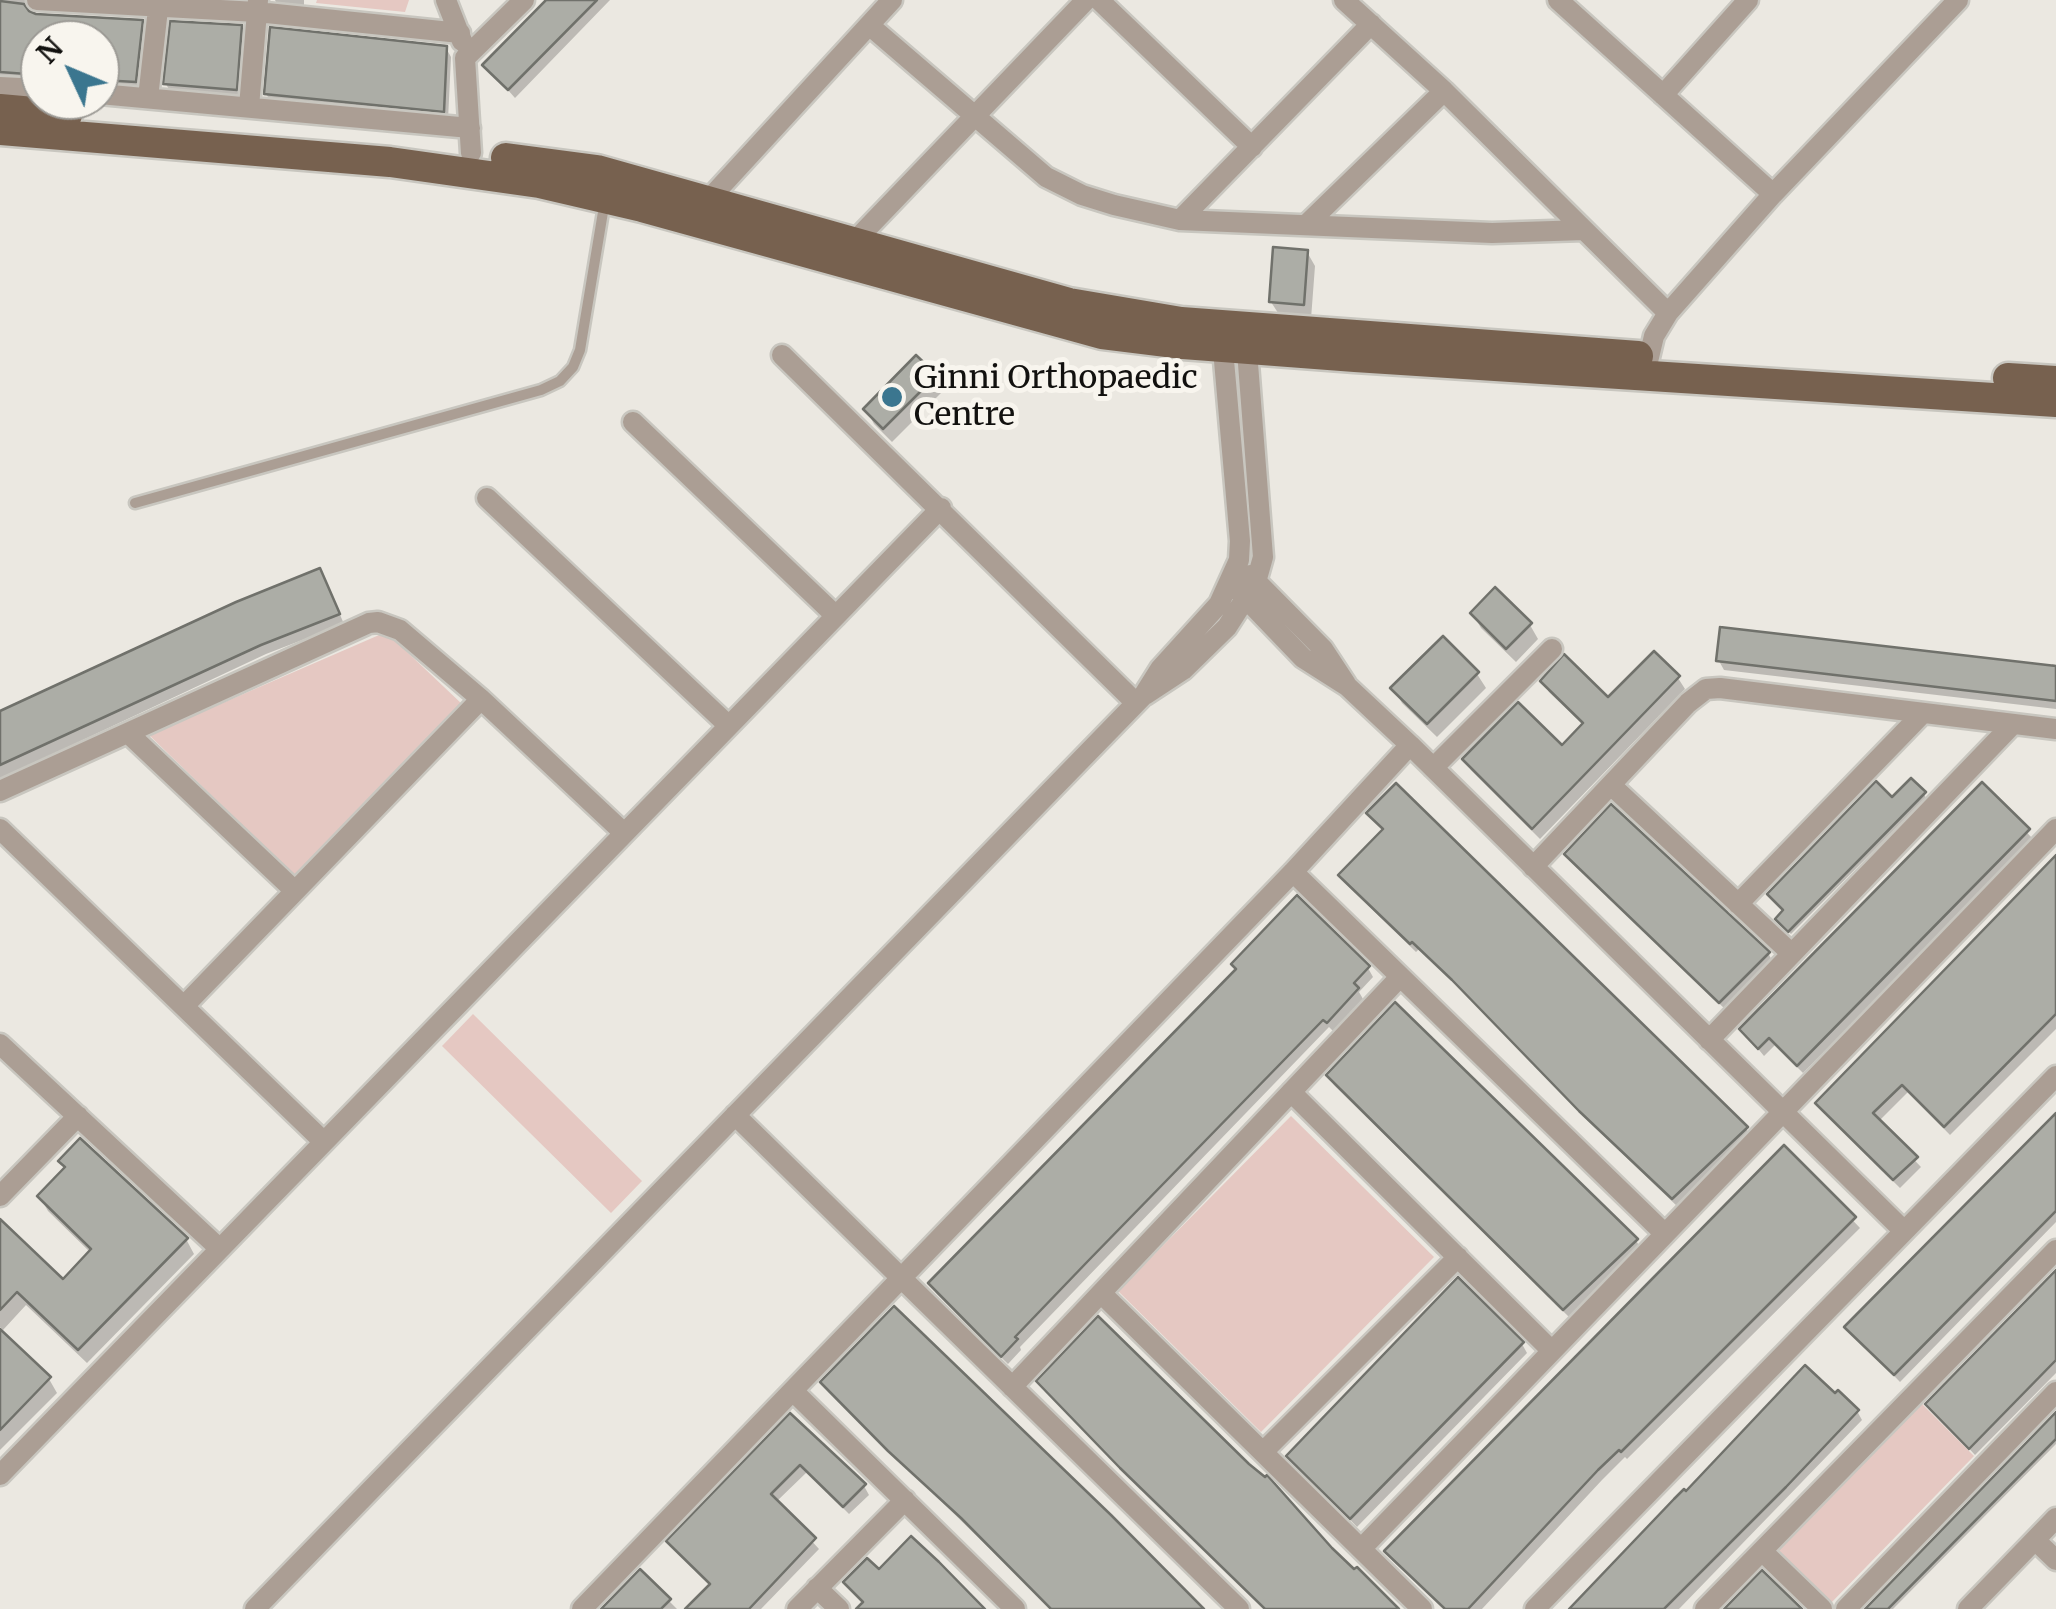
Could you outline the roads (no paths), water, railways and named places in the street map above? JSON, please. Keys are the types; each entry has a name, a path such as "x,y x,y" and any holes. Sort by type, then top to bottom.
{"main road":[{"path":"0,109 471,141 597,170 698,211 1102,334 1234,337 2056,402"},
{"path":"0,130 390,162 540,184 854,242 1069,303 1180,322 1234,337"},
{"path":"1646,367 2056,381"}],"street":[{"path":"36,0 257,6 460,33"},
{"path":"120,96 249,107 471,141 465,58 460,33 446,0"},
{"path":"465,58 524,0"},
{"path":"698,211 892,0"},
{"path":"854,242 1086,0"},
{"path":"1099,0 1252,147"},
{"path":"1344,0 1444,91 1668,313"},
{"path":"1558,0 1774,194"},
{"path":"1663,94 1748,0"},
{"path":"1646,367 1654,336 1668,313 1774,194 1958,0"},
{"path":"148,98 159,3"},
{"path":"249,107 257,6"},
{"path":"1180,220 1370,24"},
{"path":"869,25 1036,168 1064,186 1114,205 1180,220 1492,233 1584,230"},
{"path":"1306,226 1444,91"},
{"path":"1139,700 1151,680 1218,604 1239,560 1234,337"},
{"path":"255,1609 1139,700 1183,670 1227,627 1252,591 1263,556 1234,337"},
{"path":"782,355 1139,700"},
{"path":"633,422 836,616"},
{"path":"487,498 729,726"},
{"path":"0,1475 941,508"},
{"path":"1239,560 1252,591"},
{"path":"1231,583 1252,591 1323,649 1347,686 1904,1231"},
{"path":"0,792 370,622 400,630 624,833"},
{"path":"1433,768 1552,648"},
{"path":"1533,867 1688,702 1706,689 2056,729"},
{"path":"184,1006 481,700"},
{"path":"1738,904 1921,715"},
{"path":"1709,1040 2013,724"},
{"path":"129,734 295,891"},
{"path":"582,1609 1293,872 1410,745"},
{"path":"1612,786 1792,954"},
{"path":"0,828 324,1142"},
{"path":"1361,1549 2056,829"},
{"path":"1293,872 1665,1234"},
{"path":"1012,1387 1400,977"},
{"path":"0,1044 220,1249"},
{"path":"1535,1609 2056,1076"},
{"path":"1291,1092 1552,1351"},
{"path":"734,1115 1239,1609"},
{"path":"0,1196 78,1116"},
{"path":"1705,1609 2056,1250"},
{"path":"1263,1452 1458,1258"},
{"path":"1101,1293 1422,1609"},
{"path":"793,1390 1015,1609"},
{"path":"1846,1609 2056,1392"},
{"path":"798,1609 905,1500"},
{"path":"1968,1609 2056,1518"},
{"path":"2035,1540 2056,1560"},
{"path":"1762,1551 1822,1609"},
{"path":"817,1588 839,1609"}],"lane":[{"path":"135,503 541,390 560,381 573,367 580,350 605,199"}],"place":[{"name":"Ginni Orthopaedic Centre","path":"892,397"}]}
